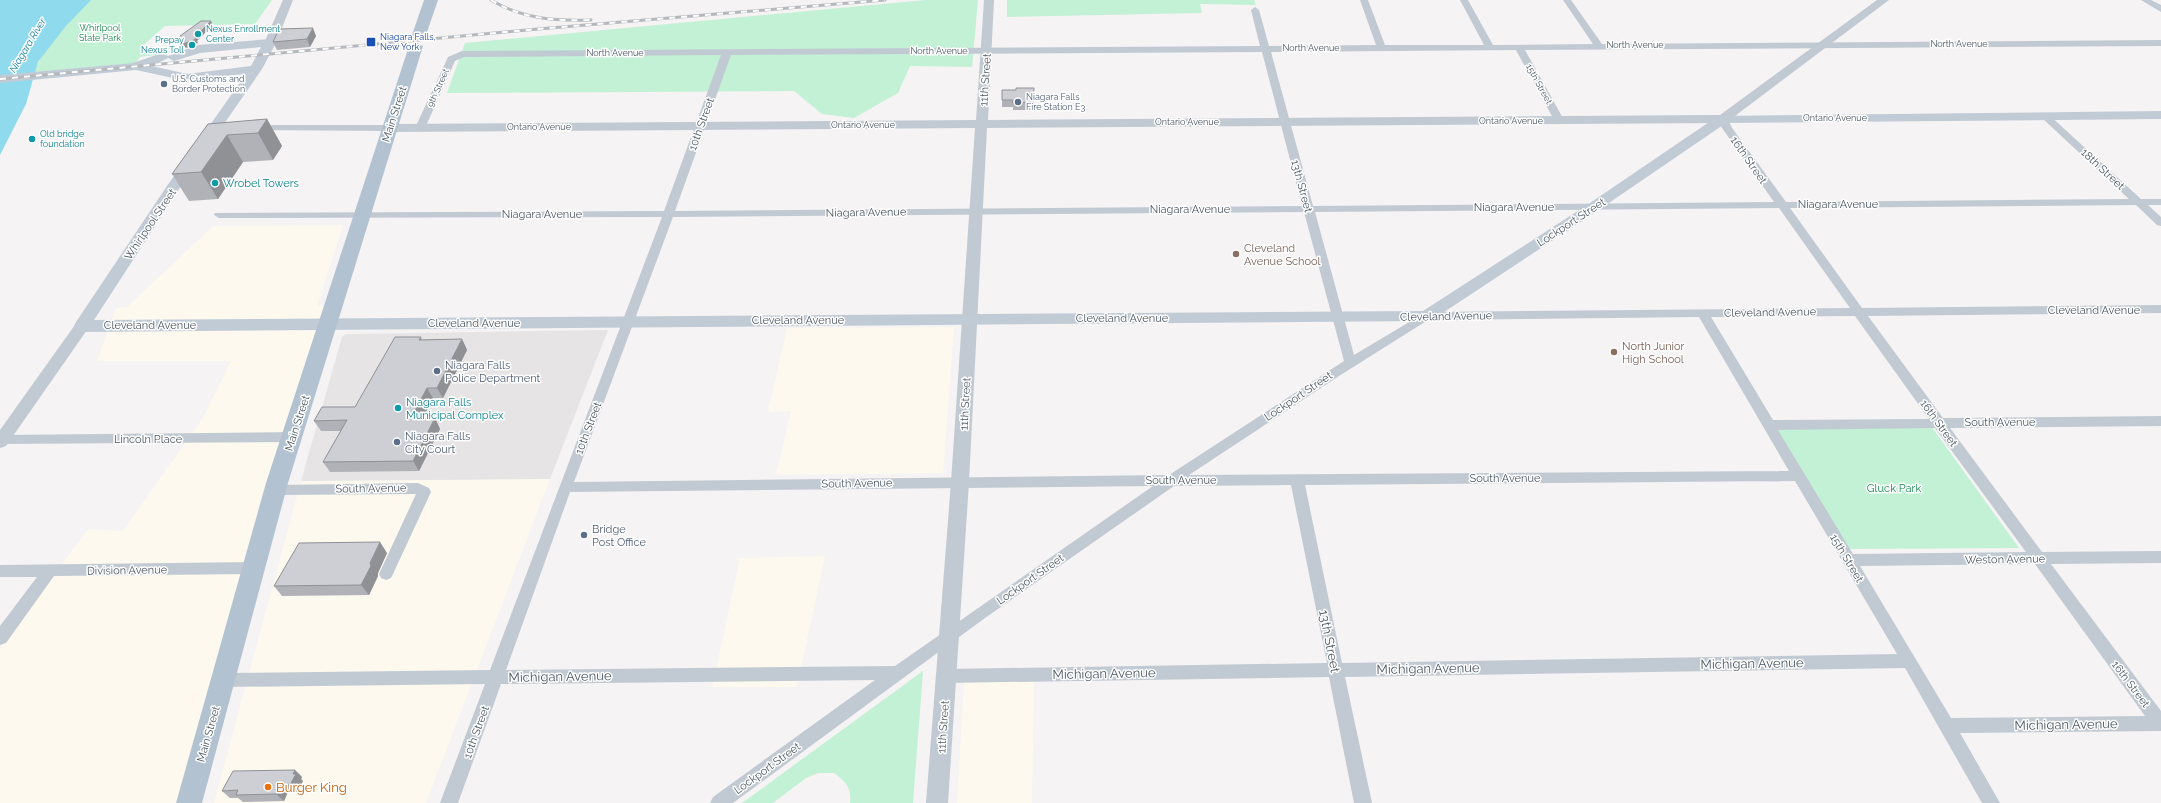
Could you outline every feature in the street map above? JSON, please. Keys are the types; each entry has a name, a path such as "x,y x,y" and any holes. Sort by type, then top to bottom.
{"main road":[{"name":"Main Street","path":"189,803 275,490 329,324 361,214 431,0"},
{"path":"0,79 134,67 189,51 270,42"},
{"name":"Whirlpool Street","path":"82,326 213,130 256,69 270,42"},
{"path":"134,67 187,76 256,69"},
{"name":"Ontario Avenue","path":"1723,119 2161,115"},
{"name":"Lockport Street","path":"1426,316 1595,206 1723,119"},
{"name":"Cleveland Avenue","path":"82,326 1426,316"}],"street":[{"name":"Whirlpool Street","path":"270,42 288,0"},
{"path":"1364,0 1381,48"},
{"path":"1464,0 1490,47"},
{"path":"1567,0 1599,46"},
{"name":"Lockport Street","path":"1723,119 1821,45 1884,0"},
{"path":"2145,0 2161,9"},
{"name":"11th Street","path":"937,803 960,482 989,2"},
{"name":"13th Street","path":"1255,10 1284,122 1309,209 1336,316 1350,362"},
{"name":"North Avenue","path":"462,54 2161,43"},
{"name":"15th Street","path":"1519,47 1559,120"},
{"name":"10th Street","path":"450,803 565,487 629,322 727,52"},
{"name":"9th Street","path":"420,128 451,59 462,54"},
{"name":"18th Street","path":"2045,116 2161,223"},
{"name":"Ontario Avenue","path":"243,128 700,127 1723,119"},
{"name":"16th Street","path":"1723,119 1727,128 1780,204 1858,312 2161,723"},
{"path":"213,130 228,128"},
{"name":"Niagara Avenue","path":"219,215 668,214 2161,202"},
{"name":"Cleveland Avenue","path":"1426,316 2161,309"},
{"name":"15th Street","path":"1702,313 1909,661 1991,803"},
{"name":"Lockport Street","path":"719,803 949,635 1172,480 1350,362 1426,316"},
{"name":"Whirlpool Street","path":"1,441 82,326"},
{"name":"South Avenue","path":"1768,425 1938,422 2161,421"},
{"name":"Lincoln Place","path":"1,441 293,437"},
{"name":"South Avenue","path":"565,487 1172,480 1798,476"},
{"name":"13th Street","path":"1298,479 1363,803"},
{"name":"South Avenue","path":"275,490 418,488 424,492 386,574"},
{"name":"Weston Avenue","path":"1848,560 2161,557"},
{"name":"Division Avenue","path":"0,571 254,568"},
{"path":"0,638 50,571"},
{"name":"Michigan Avenue","path":"946,676 1909,661"},
{"name":"Michigan Avenue","path":"223,680 897,673"},
{"name":"Michigan Avenue","path":"1947,726 2161,723"}],"shaded area":[{"path":"343,225 317,306 330,306 178,803 0,803 0,648 88,529 123,531 202,419 231,361 97,361 116,308 127,307 213,226"},
{"path":"954,327 943,473 776,475 791,411 768,412 787,328"},
{"path":"608,330 550,479 301,481 342,337 346,334"},
{"path":"550,479 426,803 214,803 301,481"},
{"path":"825,556 797,687 712,687 740,558"},
{"path":"1034,681 1032,803 957,803 964,682"}],"green space":[{"name":"Whirlpool State Park","path":"86,0 272,0 255,24 165,26 140,48 174,47 156,55 140,57 136,63 34,72 44,53"},
{"path":"926,0 978,0 972,67 910,66 898,93 854,118 822,114 794,91 447,93 465,43"},
{"path":"1007,0 1254,0 1256,5 1200,4 1202,13 1007,17"},
{"name":"Gluck Park","path":"1931,426 2019,548 1849,549 1776,427"},
{"path":"923,671 913,803 850,803 849,789 842,779 834,773 818,773 806,778 773,803 742,803"}],"water":[{"name":"Niagara River","path":"0,0 91,0 65,27 38,62 26,104 0,155"}],"building":[{"path":"201,21 211,21 195,37 196,39 183,44 180,36"},
{"path":"313,28 307,39 273,42 279,29"},
{"path":"1016,88 1034,88 1033,102 1012,103 1013,100 1002,100 1002,90 1016,90"},
{"path":"267,119 258,133 227,135 201,172 172,174 208,124"},
{"name":"Niagara Falls Municipal Complex","path":"395,337 421,337 419,340 462,339 437,388 427,388 411,418 435,418 413,461 323,462 347,420 314,421 322,407 355,407"},
{"path":"380,542 370,563 371,566 361,585 274,586 299,543"},
{"path":"295,770 293,774 296,774 290,785 280,785 276,794 236,795 238,790 222,791 233,771"}],"railway":[{"path":"491,0 515,11 539,18 591,20"},
{"path":"0,79 538,29 885,0"}],"place":[{"name":"Nexus Enrollment Center","path":"198,34"},
{"name":"Niagara Falls, New York","path":"371,42"},
{"name":"Prepay Nexus Toll","path":"192,45"},
{"name":"U.S. Customs and Border Protection","path":"164,84"},
{"name":"Niagara Falls Fire Station E3","path":"1018,102"},
{"name":"Old bridge foundation","path":"32,139"},
{"name":"Wrobel Towers","path":"215,183"},
{"name":"Cleveland Avenue School","path":"1236,254"},
{"name":"North Junior High School","path":"1614,352"},
{"name":"Niagara Falls Police Department","path":"437,371"},
{"name":"Niagara Falls Municipal Complex","path":"398,408"},
{"name":"Niagara Falls City Court","path":"397,442"},
{"name":"Bridge Post Office","path":"584,535"},
{"name":"Burger King","path":"268,787"}]}
